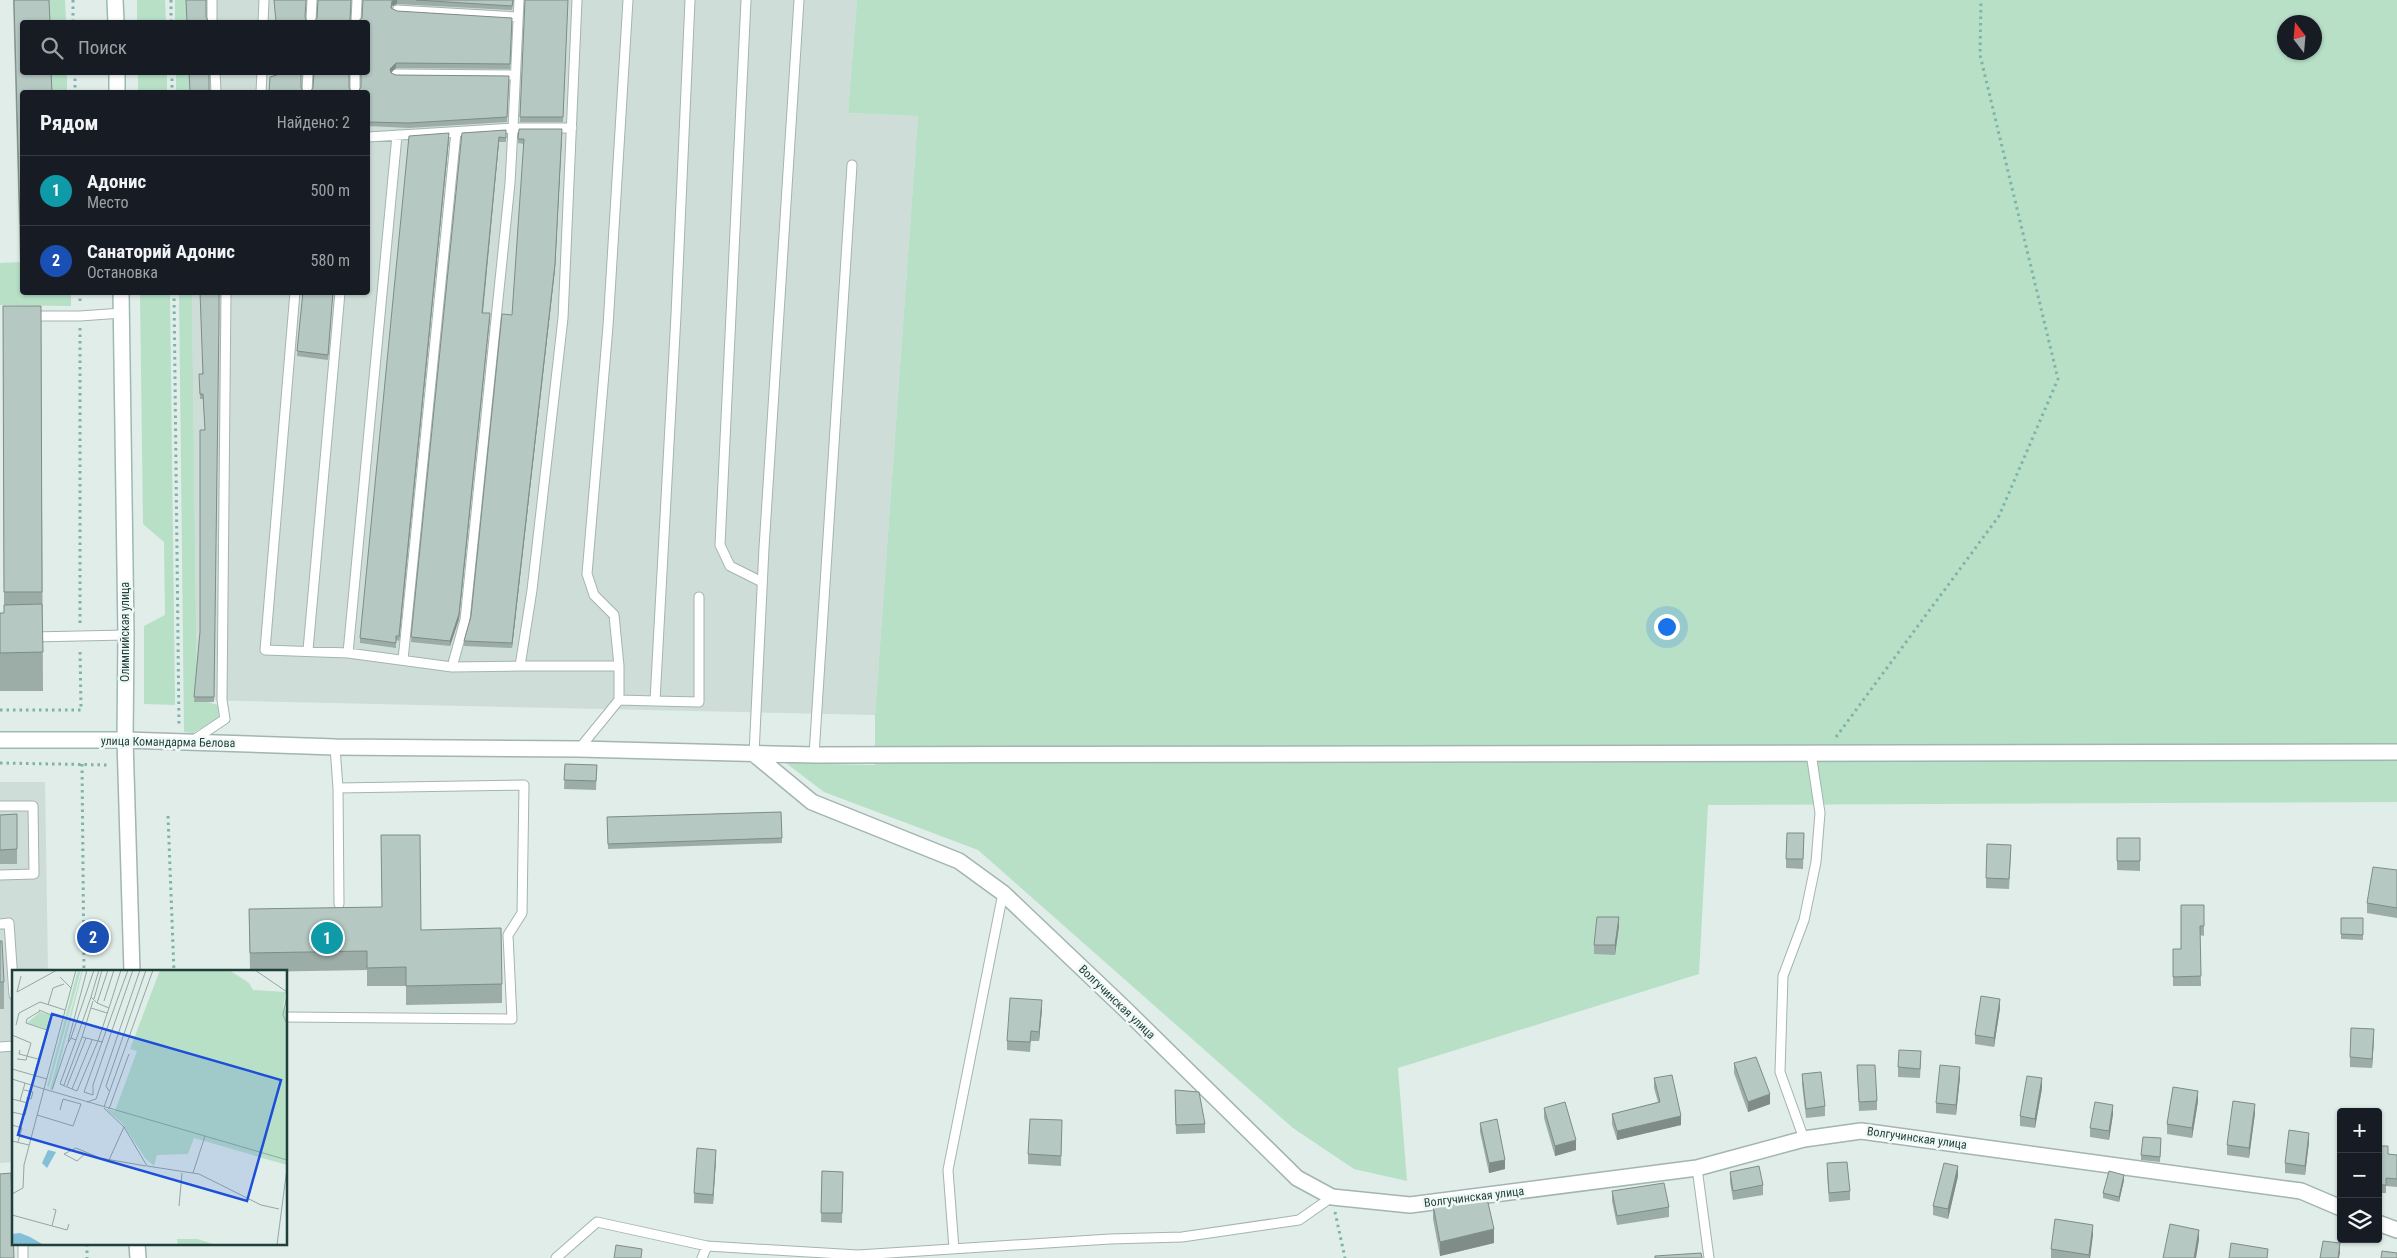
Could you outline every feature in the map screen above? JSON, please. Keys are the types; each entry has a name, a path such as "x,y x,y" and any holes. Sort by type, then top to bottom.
{"street":[{"path":"115,0 116,20"},
{"path":"117,75 117,90"},
{"name":"Олимпийская улица","path":"121,295 126,635 125,765 132,970"},
{"name":"улица Командарма Белова","path":"0,740 185,741 335,747 579,749 814,755 2397,752"},
{"name":"Волгучинская улица","path":"754,754 812,802 958,861 1003,893 1124,1008 1297,1178 1332,1197 1410,1205 1697,1168 1804,1140 1861,1131 2301,1191 2337,1206"},
{"path":"2382,1224 2397,1230"}],"lane":[{"path":"212,0 212,20"},
{"path":"263,20 264,0"},
{"path":"311,20 312,0"},
{"path":"356,0 356,20"},
{"path":"452,667 465,620 510,183 519,0"},
{"path":"520,666 532,590 563,318 577,0"},
{"path":"579,749 619,700 614,615 594,595 587,574 608,326 628,0"},
{"path":"655,700 676,315 690,0"},
{"path":"746,0 720,545 730,566 762,582"},
{"path":"754,754 762,582 799,0"},
{"path":"397,10 518,16"},
{"path":"396,74 514,75"},
{"path":"215,75 216,90"},
{"path":"261,90 262,75"},
{"path":"308,75 308,90"},
{"path":"355,75 355,90"},
{"path":"370,137 513,128 572,128"},
{"path":"403,660 456,132"},
{"path":"348,653 397,135"},
{"path":"814,755 852,165"},
{"path":"185,741 225,720 222,690 226,295"},
{"path":"295,295 265,650 308,650 348,653 452,667 618,666"},
{"path":"308,650 340,295"},
{"path":"18,316 80,316 122,312"},
{"path":"619,700 699,702 698,597"},
{"path":"23,636 126,635"},
{"path":"335,747 338,788 339,904"},
{"path":"1804,1140 1780,1072 1783,976 1804,920 1816,862 1820,813 1817,753"},
{"path":"288,1017 512,1019 504,936 522,912 524,785 338,788"},
{"path":"0,806 33,806 34,864 34,874 0,875"},
{"path":"954,1249 948,1170 1003,893"},
{"path":"0,924 9,923 12,970"},
{"path":"1697,1168 1709,1258"},
{"path":"556,1258 596,1222 707,1246 858,1255 1182,1237 1299,1220 1332,1197"},
{"path":"702,1258 707,1246"}],"path":[{"path":"73,0 74,20"},
{"path":"171,0 171,20"},
{"path":"1817,753 1999,516 2058,379 1980,55 1981,0"},
{"path":"75,75 75,90"},
{"path":"172,75 172,90"},
{"path":"0,710 81,710 80,295"},
{"path":"174,295 185,741"},
{"path":"0,763 125,765"},
{"path":"82,764 84,970"},
{"path":"168,816 174,970"},
{"path":"1332,1197 1345,1258"}],"shaded area":[{"path":"188,0 857,0 848,113 918,116 875,715 197,700 192,295 370,295 370,90 189,90 189,75 370,75 370,20 188,20"},
{"path":"0,782 45,782 48,970 12,970 12,1162 0,1163"}],"green space":[{"path":"48,0 65,0 66,20 49,20"},
{"path":"137,0 165,0 166,20 137,20"},
{"path":"175,0 188,0 188,20 175,20"},
{"path":"857,0 2397,0 2397,802 1708,805 1699,974 1398,1068 1407,1181 1354,1169 1293,1128 978,850 824,792 786,763 875,765 875,715 918,116 848,113"},
{"path":"50,75 67,75 67,90 51,90"},
{"path":"138,75 167,75 167,90 138,90"},
{"path":"176,75 189,75 189,90 176,90"},
{"path":"20,262 20,295 71,295 71,306 0,305 0,263"},
{"path":"140,295 170,295 175,705 144,704 144,626 165,615 164,542 143,524"},
{"path":"179,295 192,295 197,699 218,705 219,717 193,733 184,732"}],"building":[{"path":"14,0 49,0 50,20 20,20 20,75 51,75 52,90 20,90 20,224"},
{"path":"186,0 206,0 206,17 208,20 187,20"},
{"path":"274,0 306,0 306,20 276,20"},
{"path":"318,0 351,0 350,20 316,20"},
{"path":"363,0 395,0 392,1 391,8 397,11 512,18 510,64 396,63 390,69 391,73 396,75 509,76 507,117 409,123 370,122 370,90 359,90 361,75 370,75 370,20 360,20 362,18"},
{"path":"416,0 513,0 512,6"},
{"path":"525,0 568,0 563,117 520,117"},
{"path":"189,75 209,75 209,90 190,90"},
{"path":"277,75 301,75 302,90 269,90 270,77"},
{"path":"314,75 349,75 350,90 312,90"},
{"path":"519,129 562,129 555,264 512,643 464,641 471,616 502,314 512,315 524,139 518,139"},
{"path":"506,130 506,138 499,137 482,313 490,313 459,614 450,641 411,637 462,133"},
{"path":"449,133 399,636 396,636 396,643 360,638 409,136"},
{"path":"200,295 219,295 214,697 194,697 200,632 200,430 205,430 203,394 200,394 199,374 203,374"},
{"path":"303,295 333,295 328,355 297,351"},
{"path":"3,306 41,306 42,592 4,592"},
{"path":"42,604 43,652 0,653 0,613 4,613 4,605"},
{"path":"565,764 597,765 596,781 564,780"},
{"path":"781,812 782,838 608,844 607,817"},
{"path":"17,814 17,849 0,850 0,815"},
{"path":"1787,833 1804,833 1803,859 1786,859"},
{"path":"381,835 420,835 421,930 501,928 502,984 406,986 406,967 367,968 367,951 250,953 249,909 382,907"},
{"path":"2117,838 2140,838 2140,861 2117,861"},
{"path":"1987,844 2011,845 2009,879 1986,878"},
{"path":"2373,867 2397,870 2397,908 2367,903"},
{"path":"2181,905 2204,905 2204,926 2200,926 2201,976 2173,977 2173,949 2181,949"},
{"path":"1597,917 1619,917 1615,945 1594,945"},
{"path":"2341,918 2363,918 2363,935 2341,934"},
{"path":"0,941 2,941 4,982 0,982"},
{"path":"1981,996 2000,999 1994,1038 1975,1035"},
{"path":"1010,998 1042,1000 1039,1032 1031,1031 1030,1042 1007,1041"},
{"path":"2351,1028 2374,1029 2372,1059 2350,1057"},
{"path":"1899,1050 1921,1051 1920,1069 1898,1067"},
{"path":"1756,1057 1770,1094 1748,1102 1734,1063"},
{"path":"1857,1065 1875,1065 1877,1101 1859,1102"},
{"path":"1940,1065 1960,1067 1956,1105 1936,1103"},
{"path":"1821,1072 1825,1106 1806,1109 1802,1074"},
{"path":"1672,1075 1681,1116 1617,1131 1612,1114 1660,1102 1654,1078"},
{"path":"2027,1076 2042,1078 2035,1119 2020,1116"},
{"path":"2173,1087 2198,1091 2192,1128 2167,1124"},
{"path":"1175,1090 1199,1092 1205,1124 1176,1125"},
{"path":"2233,1101 2255,1104 2249,1148 2227,1145"},
{"path":"1565,1102 1576,1140 1555,1146 1544,1108"},
{"path":"2095,1102 2113,1105 2109,1131 2090,1128"},
{"path":"1030,1119 1062,1120 1061,1156 1028,1154"},
{"path":"1497,1119 1505,1160 1489,1163 1480,1123"},
{"path":"2289,1130 2309,1133 2305,1166 2285,1163"},
{"path":"2143,1137 2161,1138 2160,1157 2141,1155"},
{"path":"2382,1146 2388,1146 2388,1154 2397,1155 2397,1179 2386,1178 2386,1185 2382,1185"},
{"path":"697,1148 716,1150 713,1195 694,1193"},
{"path":"1847,1162 1850,1191 1829,1193 1827,1163"},
{"path":"1944,1163 1958,1166 1948,1209 1933,1206"},
{"path":"1759,1166 1763,1185 1733,1191 1730,1172"},
{"path":"822,1171 843,1172 842,1213 821,1213"},
{"path":"2109,1171 2124,1175 2119,1197 2103,1193"},
{"path":"11,1173 12,1246 14,1246 14,1258 0,1258 0,1174"},
{"path":"1664,1183 1669,1207 1617,1216 1612,1191"},
{"path":"1486,1194 1494,1229 1440,1242 1433,1205"},
{"path":"2055,1219 2093,1225 2089,1255 2051,1249"},
{"path":"2170,1224 2199,1230 2194,1258 2163,1258"},
{"path":"2323,1241 2340,1243 2338,1258 2320,1258"},
{"path":"2231,1243 2268,1249 2267,1258 2229,1258"},
{"path":"616,1245 642,1249 641,1258 614,1258"},
{"path":"2382,1251 2397,1253 2397,1258 2381,1258"},
{"path":"1701,1253 1702,1258 1655,1258 1655,1256"}],"place":[{"name":"Санаторий Адонис","path":"93,937"},
{"name":"Адонис","path":"327,938"}]}
